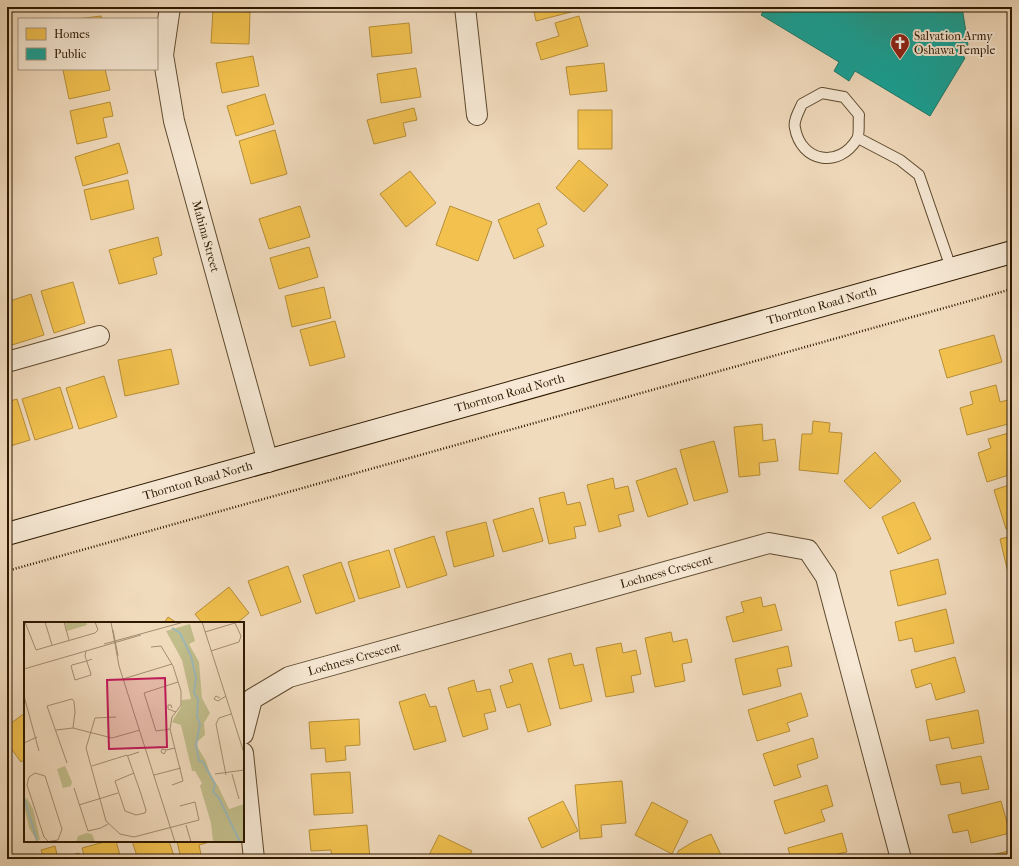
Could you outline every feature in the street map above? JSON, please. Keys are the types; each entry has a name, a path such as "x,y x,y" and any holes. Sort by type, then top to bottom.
{"main road":[{"name":"Thornton Road North","path":"7,534 1012,252"}],"street":[{"name":"Mahina Street","path":"170,7 163,55 174,121 268,462"},
{"path":"465,7 477,116"},
{"path":"7,362 99,336"},
{"name":"Lochness Crescent","path":"244,730 252,699 289,677 769,543 808,550 826,577 901,859"},
{"path":"244,763 254,859"}],"lane":[{"path":"822,93 844,97 859,115 858,138 843,155 821,158 802,147 794,126 802,104 822,93"},
{"path":"858,138 900,160 919,175 951,268"}],"path":[{"path":"7,571 1012,289"}],"building: Homes":[{"path":"362,7 402,7 402,10 362,10"},
{"path":"533,7 570,7 571,12 536,21"},
{"path":"213,10 250,12 249,44 211,43"},
{"path":"101,16 102,18 84,18"},
{"path":"579,16 588,46 541,60 536,43 559,36 555,23"},
{"path":"409,23 412,53 372,57 369,27"},
{"path":"253,56 259,86 222,93 216,63"},
{"path":"604,63 607,91 570,95 566,67"},
{"path":"416,68 421,97 381,103 377,74"},
{"path":"63,70 105,70 110,90 69,99"},
{"path":"265,94 274,124 236,136 227,106"},
{"path":"110,102 113,116 103,118 107,137 77,144 70,111"},
{"path":"414,108 417,120 403,123 406,136 374,144 367,120"},
{"path":"578,110 612,110 612,149 578,149"},
{"path":"275,130 287,174 251,184 239,141"},
{"path":"119,143 128,173 83,186 75,157"},
{"path":"579,160 608,185 584,212 556,188"},
{"path":"410,171 436,203 406,227 380,194"},
{"path":"128,180 134,209 91,220 84,190"},
{"path":"539,203 547,224 537,229 544,246 514,259 498,220"},
{"path":"300,206 310,237 269,249 259,219"},
{"path":"450,206 492,222 478,261 436,245"},
{"path":"158,237 162,255 153,258 157,274 119,284 109,250"},
{"path":"309,247 318,277 279,289 270,258"},
{"path":"73,282 85,323 54,333 41,291"},
{"path":"324,287 331,318 292,327 285,296"},
{"path":"31,294 44,335 12,345 7,328 7,302"},
{"path":"335,321 345,357 310,366 300,330"},
{"path":"994,335 1002,362 947,378 939,350"},
{"path":"171,349 179,384 125,396 118,360"},
{"path":"104,376 117,417 79,429 66,388"},
{"path":"996,385 1000,402 1012,399 1012,423 967,435 960,408 973,404 970,392"},
{"path":"60,387 73,428 35,440 22,399"},
{"path":"17,399 30,440 7,447 7,402"},
{"path":"813,421 830,423 829,432 842,433 838,474 799,470 802,434 812,434"},
{"path":"762,424 763,441 775,439 778,461 759,463 760,475 739,477 734,427"},
{"path":"1012,432 1012,474 987,482 978,453 991,448 988,439"},
{"path":"714,441 728,492 694,501 680,450"},
{"path":"875,452 901,481 870,509 844,481"},
{"path":"676,468 688,504 648,517 636,481"},
{"path":"613,478 615,489 628,486 634,511 618,515 621,526 599,532 587,485"},
{"path":"1012,484 1012,528 1006,529 994,490"},
{"path":"564,492 567,505 580,502 586,525 574,527 576,538 549,544 539,498"},
{"path":"914,502 931,539 898,554 882,517"},
{"path":"533,508 543,541 503,552 493,520"},
{"path":"486,522 494,556 454,567 446,532"},
{"path":"434,536 447,575 407,588 394,549"},
{"path":"1012,536 1012,576 1009,577 1000,539"},
{"path":"389,550 400,587 359,599 348,562"},
{"path":"938,559 946,594 898,606 890,571"},
{"path":"341,562 355,601 316,614 303,575"},
{"path":"288,566 301,602 261,616 248,581"},
{"path":"229,587 249,613 238,622 201,622 195,614"},
{"path":"761,597 763,607 775,604 782,630 733,642 726,617 744,612 741,602"},
{"path":"946,609 954,643 915,652 912,638 899,641 895,622"},
{"path":"168,617 176,622 165,622"},
{"path":"671,632 673,642 687,639 692,662 682,664 685,681 655,687 645,638"},
{"path":"621,643 623,653 636,650 641,674 631,676 634,692 606,697 596,648"},
{"path":"788,646 792,666 777,669 781,686 743,695 735,659"},
{"path":"571,653 574,666 583,664 592,701 560,709 548,659"},
{"path":"955,657 965,692 936,700 931,683 916,688 911,670"},
{"path":"532,663 551,725 528,732 520,704 507,708 500,686 513,682 509,670"},
{"path":"474,680 477,692 490,689 496,711 484,714 488,729 463,737 448,688"},
{"path":"801,693 808,716 787,723 790,731 757,741 748,710"},
{"path":"425,694 430,707 436,706 446,741 414,750 399,702"},
{"path":"978,710 984,743 952,749 949,737 930,741 926,720"},
{"path":"24,714 24,760 21,762 7,743 7,726"},
{"path":"359,719 360,745 345,746 346,760 326,762 325,748 311,749 309,722"},
{"path":"813,738 818,758 797,765 801,777 774,786 763,754"},
{"path":"981,756 989,789 962,794 960,782 941,785 936,765"},
{"path":"350,772 353,813 314,815 311,774"},
{"path":"622,781 626,823 601,825 602,837 580,839 575,785"},
{"path":"827,785 833,806 821,810 825,821 785,834 774,801"},
{"path":"563,801 578,831 542,848 528,818"},
{"path":"1001,801 1010,833 971,843 968,830 953,833 948,815"},
{"path":"652,802 688,821 672,854 635,835"},
{"path":"367,825 370,859 332,859 331,850 311,851 309,830"},
{"path":"842,833 847,852 837,854 839,859 791,859 788,848"},
{"path":"711,834 723,859 678,859 678,851"},
{"path":"439,835 472,851 468,859 427,859"},
{"path":"104,842 116,842 121,859 85,859 82,848"},
{"path":"132,842 169,842 175,859 138,859"},
{"path":"177,842 210,842 199,845 202,859 181,859"},
{"path":"55,846 58,859 44,859 41,850"},
{"path":"1009,851 1011,859 973,859"},
{"path":"79,853 80,859 58,859"}],"building: Public":[{"name":"Salvation Army Oshawa Temple","path":"766,7 962,7 968,45 956,47 965,58 930,116 855,71 849,81 834,71 839,62 761,15"}],"place":[{"name":"Salvation Army Oshawa Temple","path":"900,60"}]}
